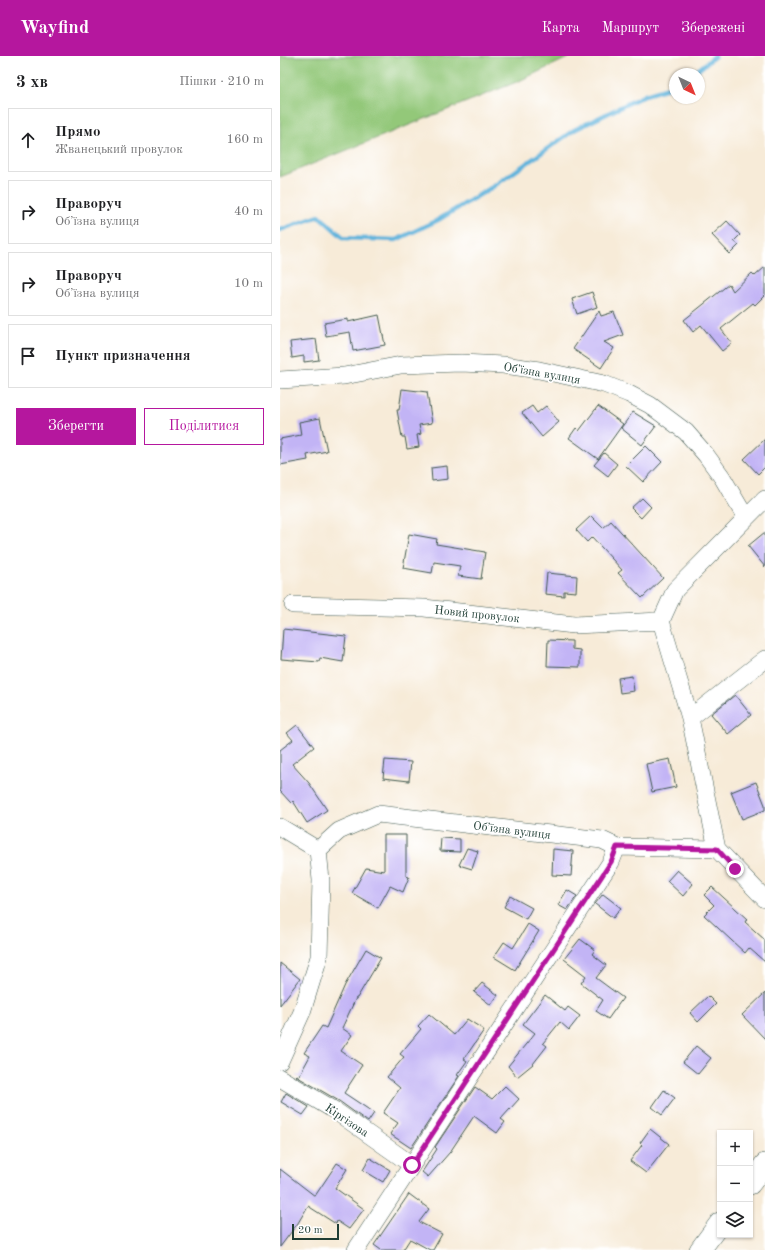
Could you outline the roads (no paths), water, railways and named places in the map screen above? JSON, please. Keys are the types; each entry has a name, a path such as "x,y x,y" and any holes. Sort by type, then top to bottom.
{"main road":[{"path":"753,1180 765,1164"},
{"path":"700,1250 717,1227"}],"street":[{"name":"Обʼїзна вулиця","path":"280,380 344,376 402,365 461,363 502,365 539,370 604,384 629,394 650,405 686,432 706,455 722,477 746,518"},
{"path":"765,499 675,590 661,621 690,718 717,849 765,899"},
{"name":"Новий провулок","path":"293,605 424,608 574,625 661,621"},
{"path":"690,718 765,659"},
{"name":"Обʼїзна вулиця","path":"318,850 339,831 378,814 602,840 617,847 717,849"},
{"path":"280,827 318,850 322,880 319,957 302,1012 280,1061"},
{"path":"356,1250 611,862 617,847"},
{"name":"Кіргізова","path":"280,1078 334,1110 412,1165"}],"waterway":[{"path":"700,68 715,56"},
{"path":"280,230 319,216 344,238 396,240 438,220 494,186 574,130 645,95 669,88"}]}
